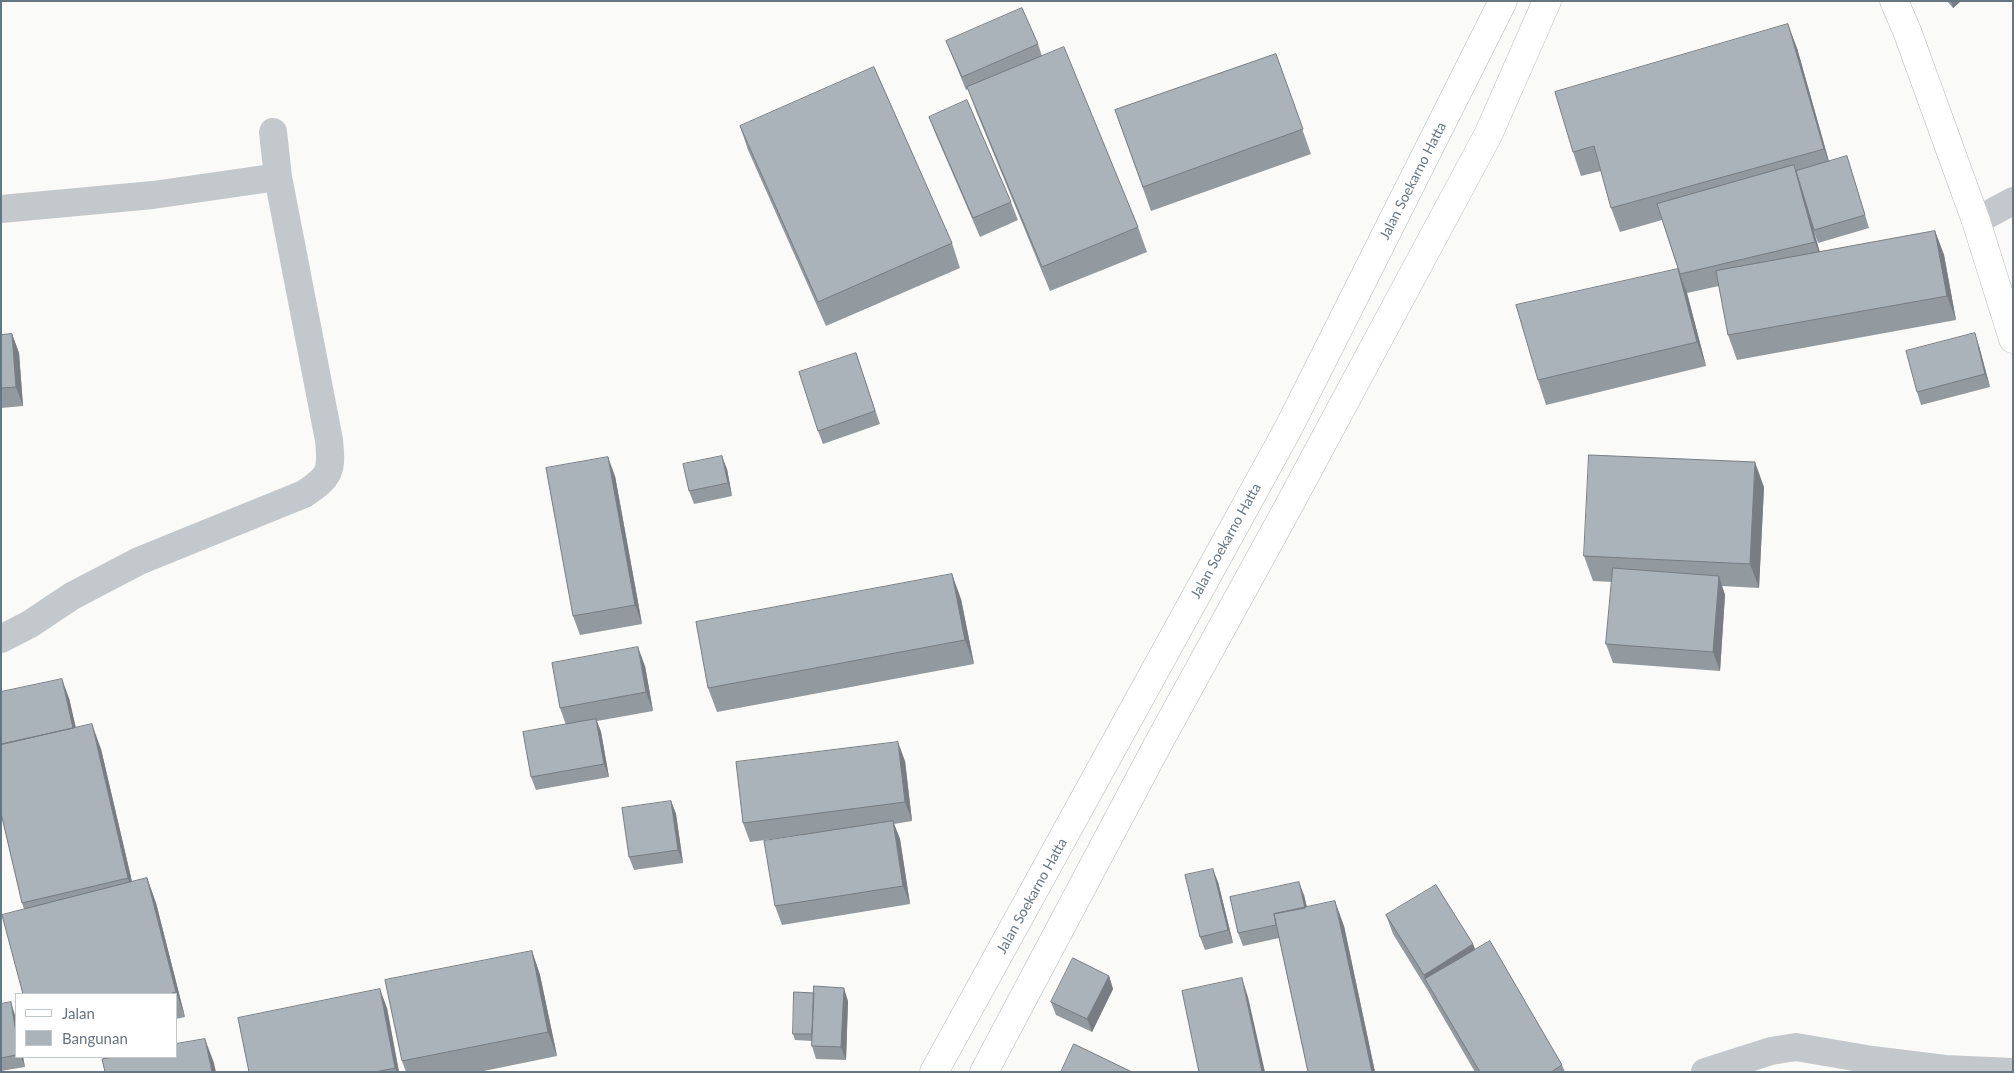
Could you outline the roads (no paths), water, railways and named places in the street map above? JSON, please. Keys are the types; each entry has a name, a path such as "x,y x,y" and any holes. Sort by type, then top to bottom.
{"main road":[{"name":"Jalan Soekarno Hatta","path":"934,1072 1288,429 1503,1"},
{"path":"984,1072 1158,744 1286,511 1488,134 1547,1"},
{"path":"1894,1 1908,31 1976,221 2013,339"}],"street":[{"path":"1,639 30,624 72,596 139,561 304,494 320,483 328,474 331,463 329,440 278,177 273,132"},
{"path":"1,209 153,195 278,177"},
{"path":"1976,221 2013,201"},
{"path":"1705,1072 1740,1066 1780,1048 1796,1047 1872,1060 1936,1068 2012,1072"}]}
